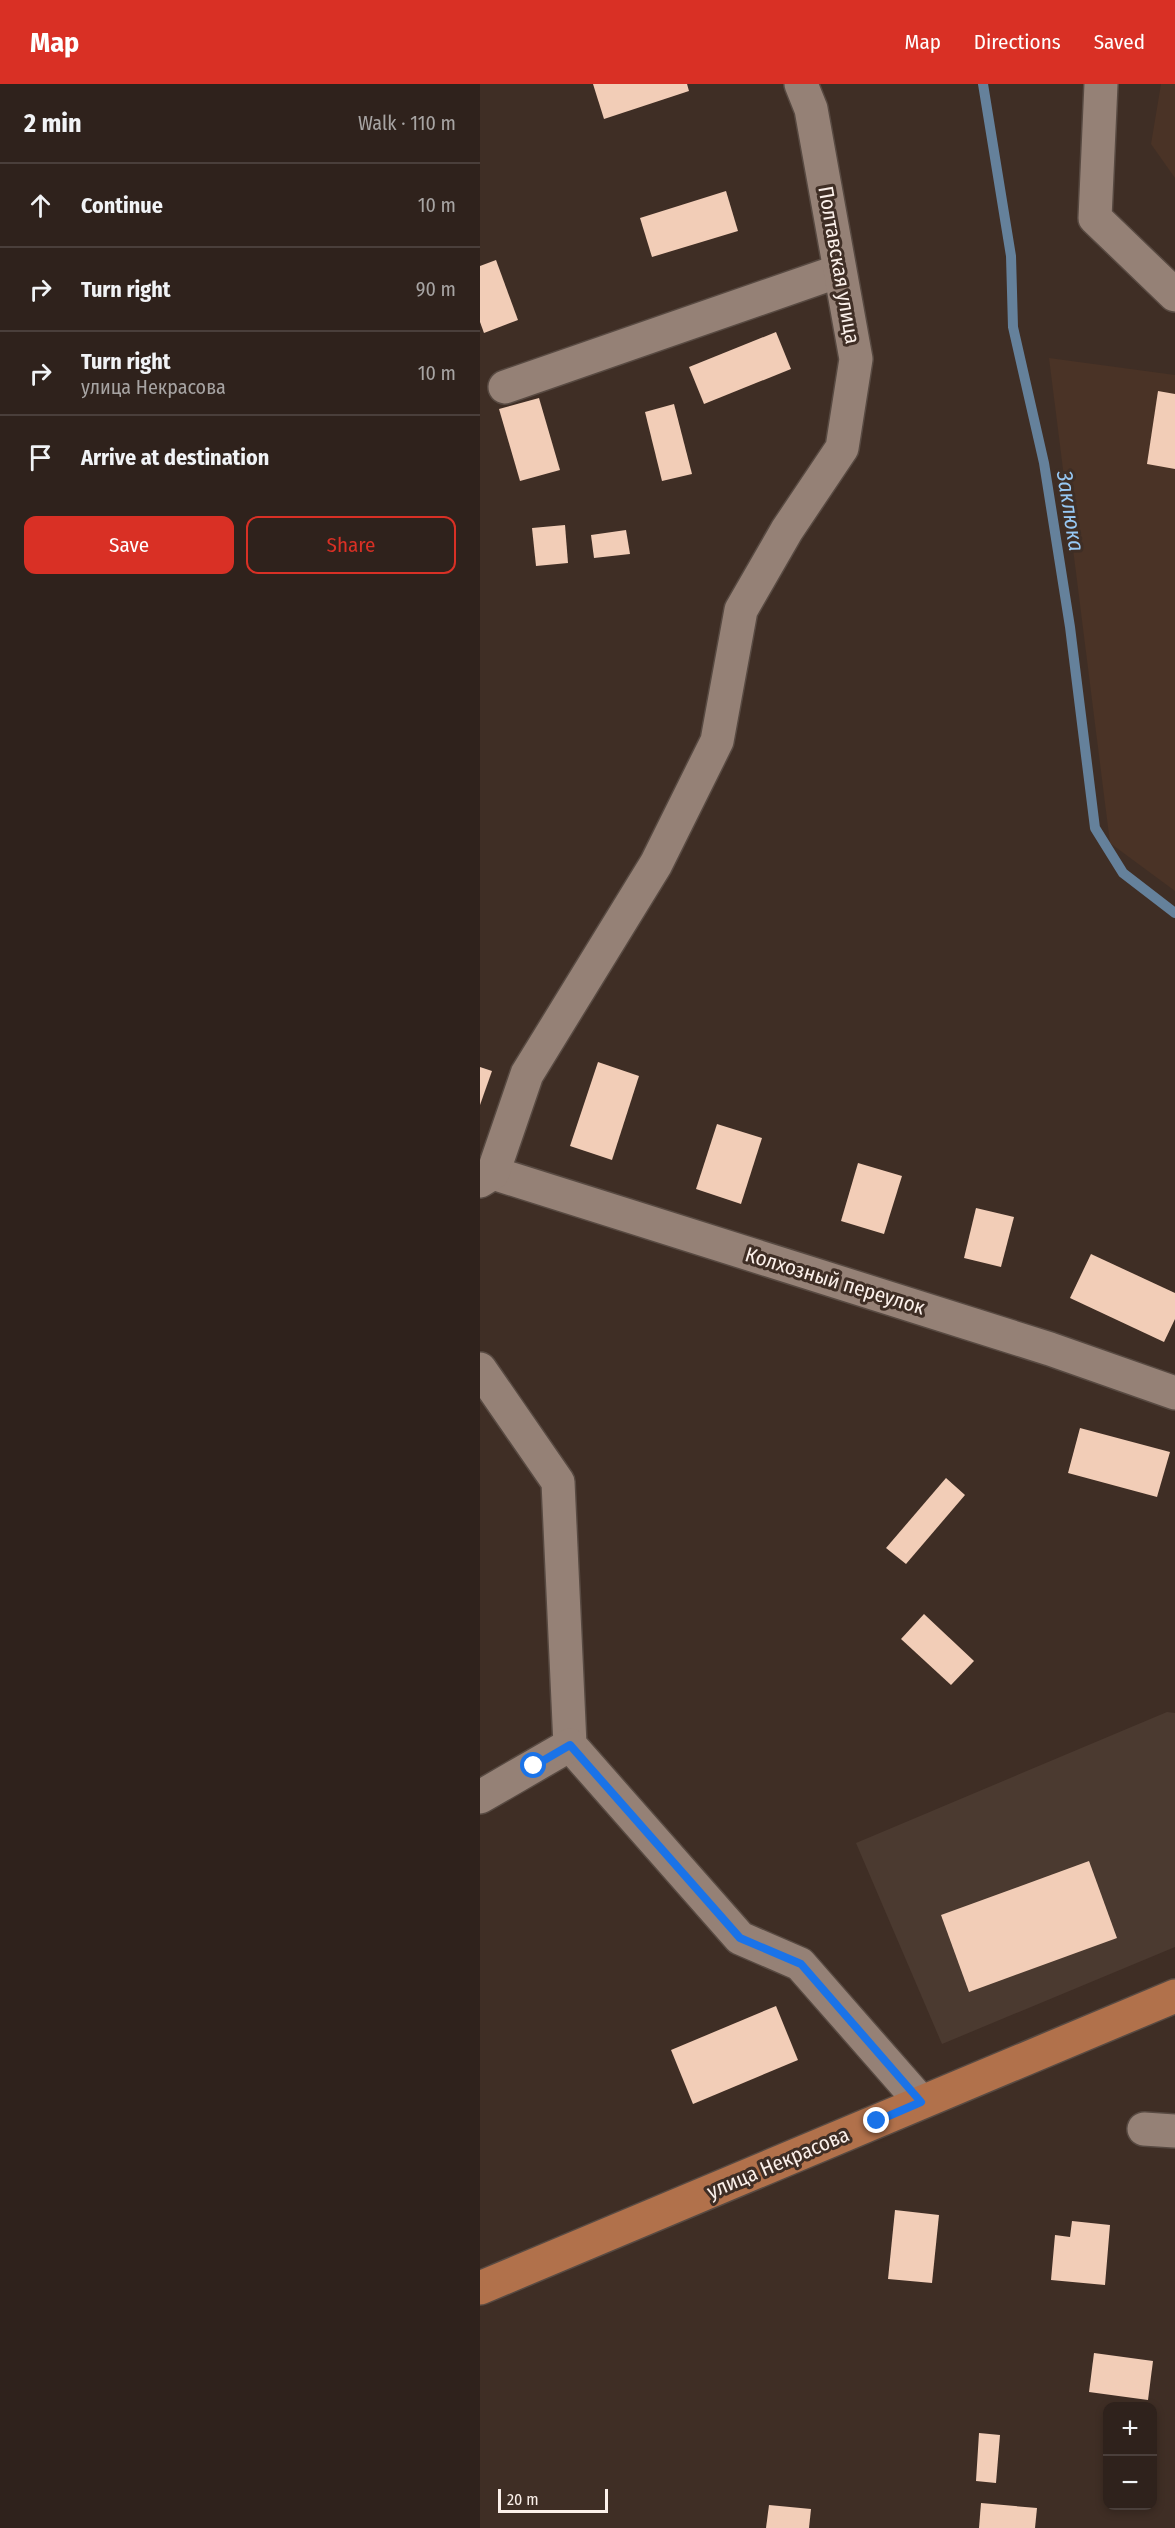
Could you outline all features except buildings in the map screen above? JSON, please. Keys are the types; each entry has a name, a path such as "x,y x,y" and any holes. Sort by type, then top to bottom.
{"main road":[{"name":"улица Некрасова","path":"480,2288 1175,1996"}],"street":[{"name":"Полтавская улица","path":"487,1177 527,1074 656,864 717,741 741,610 787,530 842,448 856,359 811,109 801,84"},
{"path":"1101,84 1095,218 1175,295"},
{"path":"505,387 839,271"},
{"name":"Колхозный переулок","path":"487,1177 1050,1348 1175,1393"},
{"path":"480,1369 558,1482 570,1745 740,1938 801,1964 921,2102"},
{"path":"480,1797 570,1745"}],"shaded area":[{"path":"1161,84 1175,84 1175,178 1151,144"},
{"path":"1049,358 1175,375 1175,891 1110,843"},
{"path":"1167,1712 1175,1713 1175,1947 942,2044 856,1843"}],"waterway":[{"name":"Заклюка","path":"983,84 1011,256 1013,327 1044,463 1070,627 1095,828 1123,873 1175,913"}],"route":[{"path":"534,1766 570,1745 740,1938 801,1964 921,2102 877,2121"}]}
